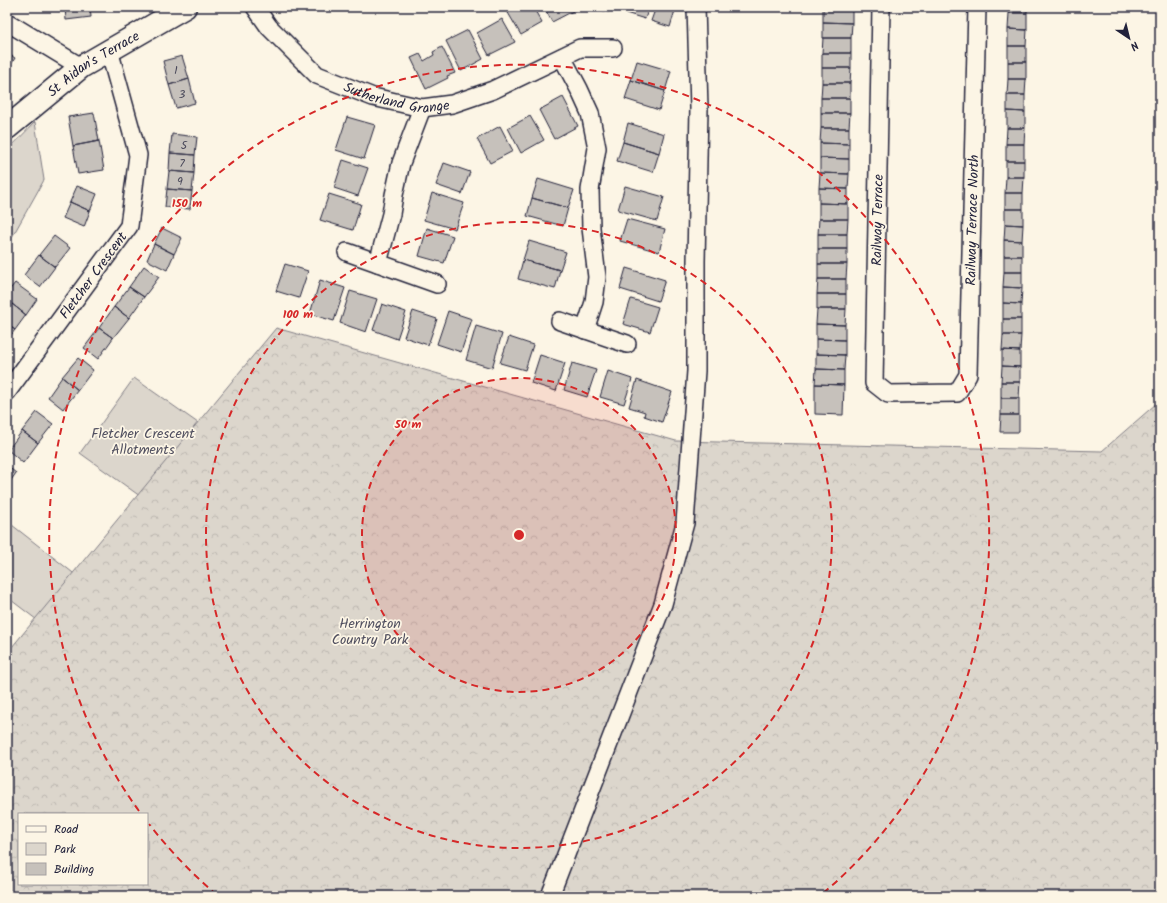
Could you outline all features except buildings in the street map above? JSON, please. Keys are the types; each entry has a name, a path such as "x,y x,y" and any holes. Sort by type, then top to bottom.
{"main road":[{"name":"St Aidan's Terrace","path":"7,128 81,67 185,7"}],"street":[{"name":"Sutherland Grange","path":"255,7 269,27 317,75 374,98 422,108 452,104 493,90 580,48 612,48"},
{"path":"550,896 663,604 685,523 696,371 696,261 699,108 696,7"},
{"name":"Railway Terrace","path":"881,7 874,383 888,394 920,393"},
{"name":"Railway Terrace North","path":"920,393 957,393 968,374 977,7"},
{"path":"7,22 81,67"},
{"name":"Fletcher Crescent","path":"7,392 129,226 138,155 109,50"},
{"path":"562,57 590,113 597,148 590,190 591,228 597,277 594,302 585,330"},
{"path":"378,263 391,214 401,163 422,108"},
{"path":"347,252 438,284"},
{"path":"560,321 627,344"}],"green space":[{"path":"35,122 44,180 7,246 7,151"},
{"name":"Herrington Country Park","path":"276,328 676,441 1102,451 1157,403 1160,389 1160,896 7,896 7,653"},
{"name":"Fletcher Crescent Allotments","path":"134,378 205,428 151,504 80,453"},
{"path":"12,525 77,576 41,623 7,597 7,531"}]}
